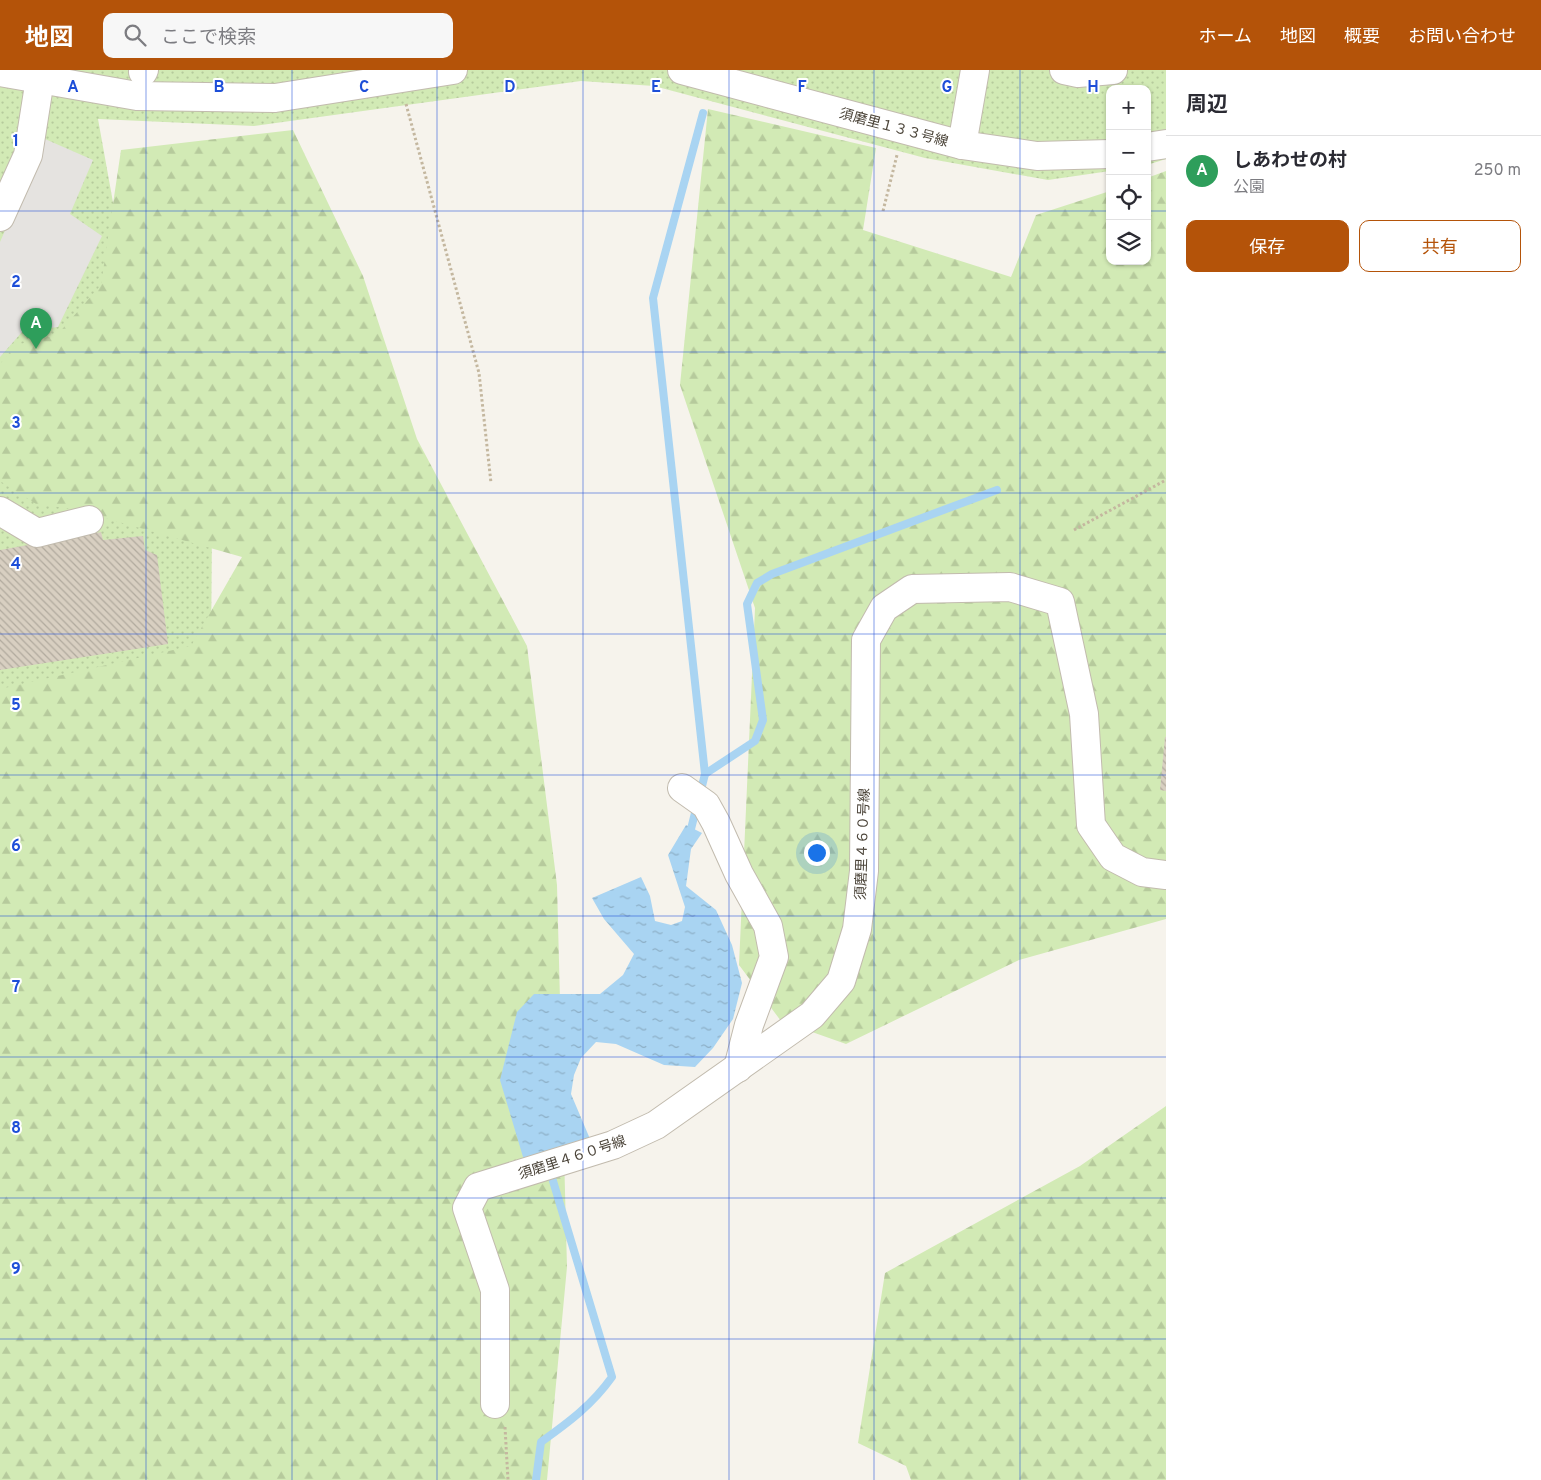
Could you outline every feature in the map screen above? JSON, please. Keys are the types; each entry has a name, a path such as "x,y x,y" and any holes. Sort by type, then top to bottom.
{"street":[{"path":"0,72 40,79 143,79 275,98 423,72 453,70"},
{"name":"須磨里１３３号線","path":"682,70 962,145 1037,156 1106,154"},
{"path":"962,145 975,70"},
{"path":"1064,70 1078,73 1113,70"},
{"path":"0,217 28,154 40,79"},
{"path":"1151,146 1166,144"},
{"path":"0,510 38,533 88,520"},
{"name":"須磨里４６０号線","path":"494,1404 495,1290 467,1208 478,1187 613,1146 656,1125 812,1014 840,981 857,929 864,871 866,640 884,608 912,589 1010,587 1060,602 1084,714 1091,825 1113,857 1142,872 1166,874"},
{"path":"682,788 706,805 716,822 739,874 768,926 774,957 749,1025 738,1068"}],"path":[{"path":"404,96 479,373 491,483"},
{"path":"882,211 898,149"},
{"path":"1074,530 1166,480"},
{"path":"494,1404 505,1424 508,1480"}],"green space":[{"path":"0,70 1166,70 1166,159 1151,164 1151,85 1106,85 1106,172 1048,180 925,158 654,86 581,81 254,126 98,119 125,269 212,521 211,662 0,734"},
{"path":"708,109 876,148 863,230 1011,277 1036,215 1106,192 1106,265 1151,265 1151,177 1166,171 1166,919 1019,960 846,1044 781,1021 739,965 755,608 680,385"},
{"path":"293,130 363,276 417,439 527,646 557,885 567,1267 547,1480 0,1480 0,689 191,646 242,557 73,509 36,504 0,481 0,364 16,345 57,335 101,285 121,150"},
{"path":"1166,1106 1166,1480 911,1480 906,1466 858,1443 885,1273 1080,1166"}],"shaded area":[{"path":"45,139 93,160 70,214 102,236 58,327 22,332 0,357 0,242"}],"water":[{"path":"686,825 702,833 691,849 686,886 716,910 732,945 742,983 733,1019 713,1048 695,1067 664,1065 616,1044 596,1042 581,1058 574,1075 571,1094 593,1146 526,1167 500,1080 517,1012 534,994 600,994 623,975 634,954 604,919 592,898 641,877 650,896 655,921 671,925 682,921 685,907 668,855"}],"building":[{"path":"101,532 103,540 143,536 145,550 157,555 168,644 0,670 0,550"},
{"path":"1166,737 1166,791 1160,790"}],"waterway":[{"path":"703,113 653,298 705,774"},
{"path":"700,794 705,774 755,741 763,720 747,604 757,583 772,574 997,490"},
{"path":"689,837 697,805"},
{"path":"536,1480 541,1442 580,1412 612,1377 550,1171"}],"place":[{"name":"しあわせの村","path":"36,349"}]}
